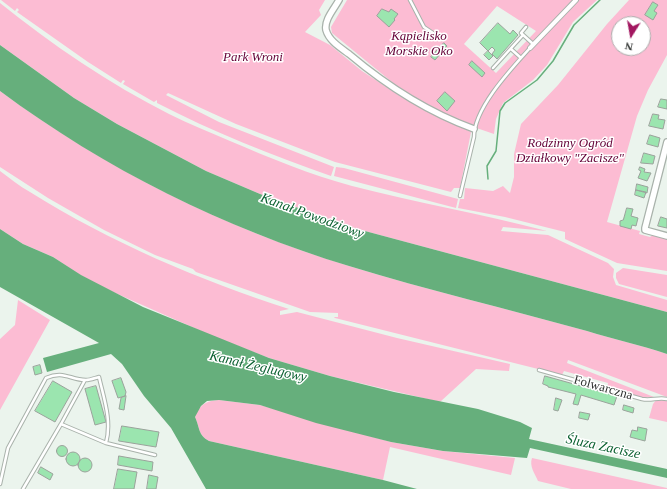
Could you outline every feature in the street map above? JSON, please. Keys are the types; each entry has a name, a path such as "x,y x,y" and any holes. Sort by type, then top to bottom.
{"street":[{"path":"339,0 326,25 328,34 332,40 371,74 402,94 427,109 474,129"},
{"path":"531,46 576,0"},
{"path":"667,142 646,222 646,230 667,236"}],"lane":[{"path":"410,0 424,27 442,39"},
{"path":"460,196 474,137 474,129 502,79 531,46 520,33 526,27"},
{"path":"493,68 523,35"},
{"path":"511,49 521,58"},
{"name":"Folwarczna","path":"539,370 642,399 650,400 658,397 667,398"},
{"path":"0,484 8,448 46,378 64,374 86,380 99,377 106,405 108,424 106,443"},
{"path":"24,489 86,380"},
{"path":"60,424 106,443 155,454"}],"green space":[{"name":"Park Wroni","path":"1,0 325,0 319,10 321,15 305,32 330,45 362,71 403,98 471,132 460,188 454,188 451,192 335,162 236,124 168,93 166,95 219,122 334,167 331,176 242,142 178,114 157,103 157,100 154,102 123,84 125,81 123,80 121,83 88,62 17,12 19,10 17,8 15,11"},
{"name":"Kąpielisko Morskie Oko","path":"347,0 597,0 573,22 547,65 533,80 503,103 496,119 494,134 462,123 409,96 332,33 331,27","holes":["497,6 536,31 496,73 464,44"]},
{"name":"Rodzinny Ogród Działkowy \"Zacisze\"","path":"629,0 667,0 667,55 648,90 637,116 607,222 640,231 639,234 650,237 653,235 667,239 667,271 617,263 565,239 565,232 505,217 458,208 460,199 464,199 465,188 493,191 503,186 510,193 514,177 514,154 521,124 558,85 611,20 611,56 651,56 651,16 614,16"},
{"path":"0,3 40,34 103,77 177,118 275,160 337,182 547,231 503,227 501,231 548,235 608,263 614,269 613,277 616,285 667,300 667,312 350,227 260,194 206,171 117,124 74,98 0,45"},
{"path":"0,91 40,119 124,170 211,214 256,233 302,251 378,275 667,354 667,397 568,360 567,363 654,397 644,398 607,388 608,383 564,371 562,375 335,318 334,317 338,317 338,313 310,312 196,272 193,269 155,255 104,230 48,198 0,167"},
{"path":"336,167 458,199 456,208 334,176"},
{"path":"0,171 22,187 60,210 123,243 222,286 289,309 280,311 280,315 297,312 397,338 510,364 509,371 476,369 440,402 330,376 269,358 210,335 113,292 80,275 53,257 23,244 0,229"},
{"path":"623,268 667,275 667,297 619,284 616,278 616,273"},
{"path":"18,300 50,320 0,410 0,339 15,325"},
{"path":"657,399 667,400 667,422 649,418 653,404"},
{"path":"219,400 260,405 391,442 443,451 515,458 511,475 390,447 383,480 209,441 201,434 195,417 201,406 210,401"},
{"path":"532,458 667,489 571,489 538,481 532,467"}],"water":[{"name":"Kanał Powodziowy","path":"0,45 74,98 117,124 206,171 260,194 350,227 667,312 667,354 408,283 302,251 256,234 167,194 81,146 0,91"},
{"name":"Kanał Żeglugowy","path":"0,229 23,244 53,257 81,275 143,307 269,358 330,376 394,392 478,409 520,422 532,428 529,439 667,469 667,478 530,448 527,458 443,451 391,442 316,423 260,405 219,400 207,401 201,406 195,417 201,434 209,441 417,489 206,489 171,428 144,396 122,364 111,354 47,372 43,358 99,343 0,287"}],"building":[{"path":"653,2 658,5 654,11 657,13 653,20 651,19 651,16 645,15"},
{"path":"382,9 389,12 391,9 398,14 389,27 377,16"},
{"path":"498,23 510,34 513,30 518,35 497,59 492,54 495,50 492,47 488,51 480,43"},
{"path":"444,43 447,46 435,60 431,57"},
{"path":"488,51 493,56 489,60 484,55"},
{"path":"472,61 485,73 482,77 469,65"},
{"path":"445,92 455,101 447,111 437,101"},
{"path":"661,99 667,100 667,109 658,107"},
{"path":"653,114 659,115 658,119 665,120 663,129 649,126"},
{"path":"650,135 660,138 658,147 647,144"},
{"path":"644,153 655,156 653,164 641,163"},
{"path":"640,167 645,169 644,172 651,173 647,181 638,178 641,171 639,170"},
{"path":"637,184 648,187 647,193 636,190"},
{"path":"636,190 646,192 644,198 635,195"},
{"path":"627,208 633,209 631,216 638,218 636,226 632,225 631,229 620,226 620,221 623,220"},
{"path":"661,217 667,219 667,228 658,226"},
{"path":"40,365 42,373 35,375 33,367"},
{"path":"545,376 617,396 614,405 581,395 578,405 573,404 576,394 548,387 543,384"},
{"path":"121,378 126,392 125,396 118,398 112,381"},
{"path":"53,381 72,392 55,422 35,411"},
{"path":"96,386 106,422 95,425 85,389"},
{"path":"126,396 124,410 119,409 121,398"},
{"path":"556,398 562,400 558,411 554,410"},
{"path":"624,405 634,408 633,413 623,410"},
{"path":"580,412 590,414 588,420 579,418"},
{"path":"122,426 159,432 156,447 119,441"},
{"path":"638,427 647,429 645,441 630,437 632,430 637,431"},
{"path":"60,446 64,446 66,447 66,455 60,456 57,453 57,449"},
{"path":"73,452 78,454 80,459 78,464 73,466 68,464 66,459 68,454"},
{"path":"119,456 153,462 152,471 118,465"},
{"path":"85,458 90,460 92,465 90,470 85,472 80,470 78,465 80,460"},
{"path":"41,467 53,474 50,480 38,473"},
{"path":"118,469 137,472 134,489 114,489"},
{"path":"149,475 158,477 156,489 147,489"}],"waterway":[{"path":"488,179 487,166 496,151 500,111 505,103 537,80 553,61 574,25 600,0"}],"water label":[{"name":"Śluza Zacisze","path":"603,447"}]}
